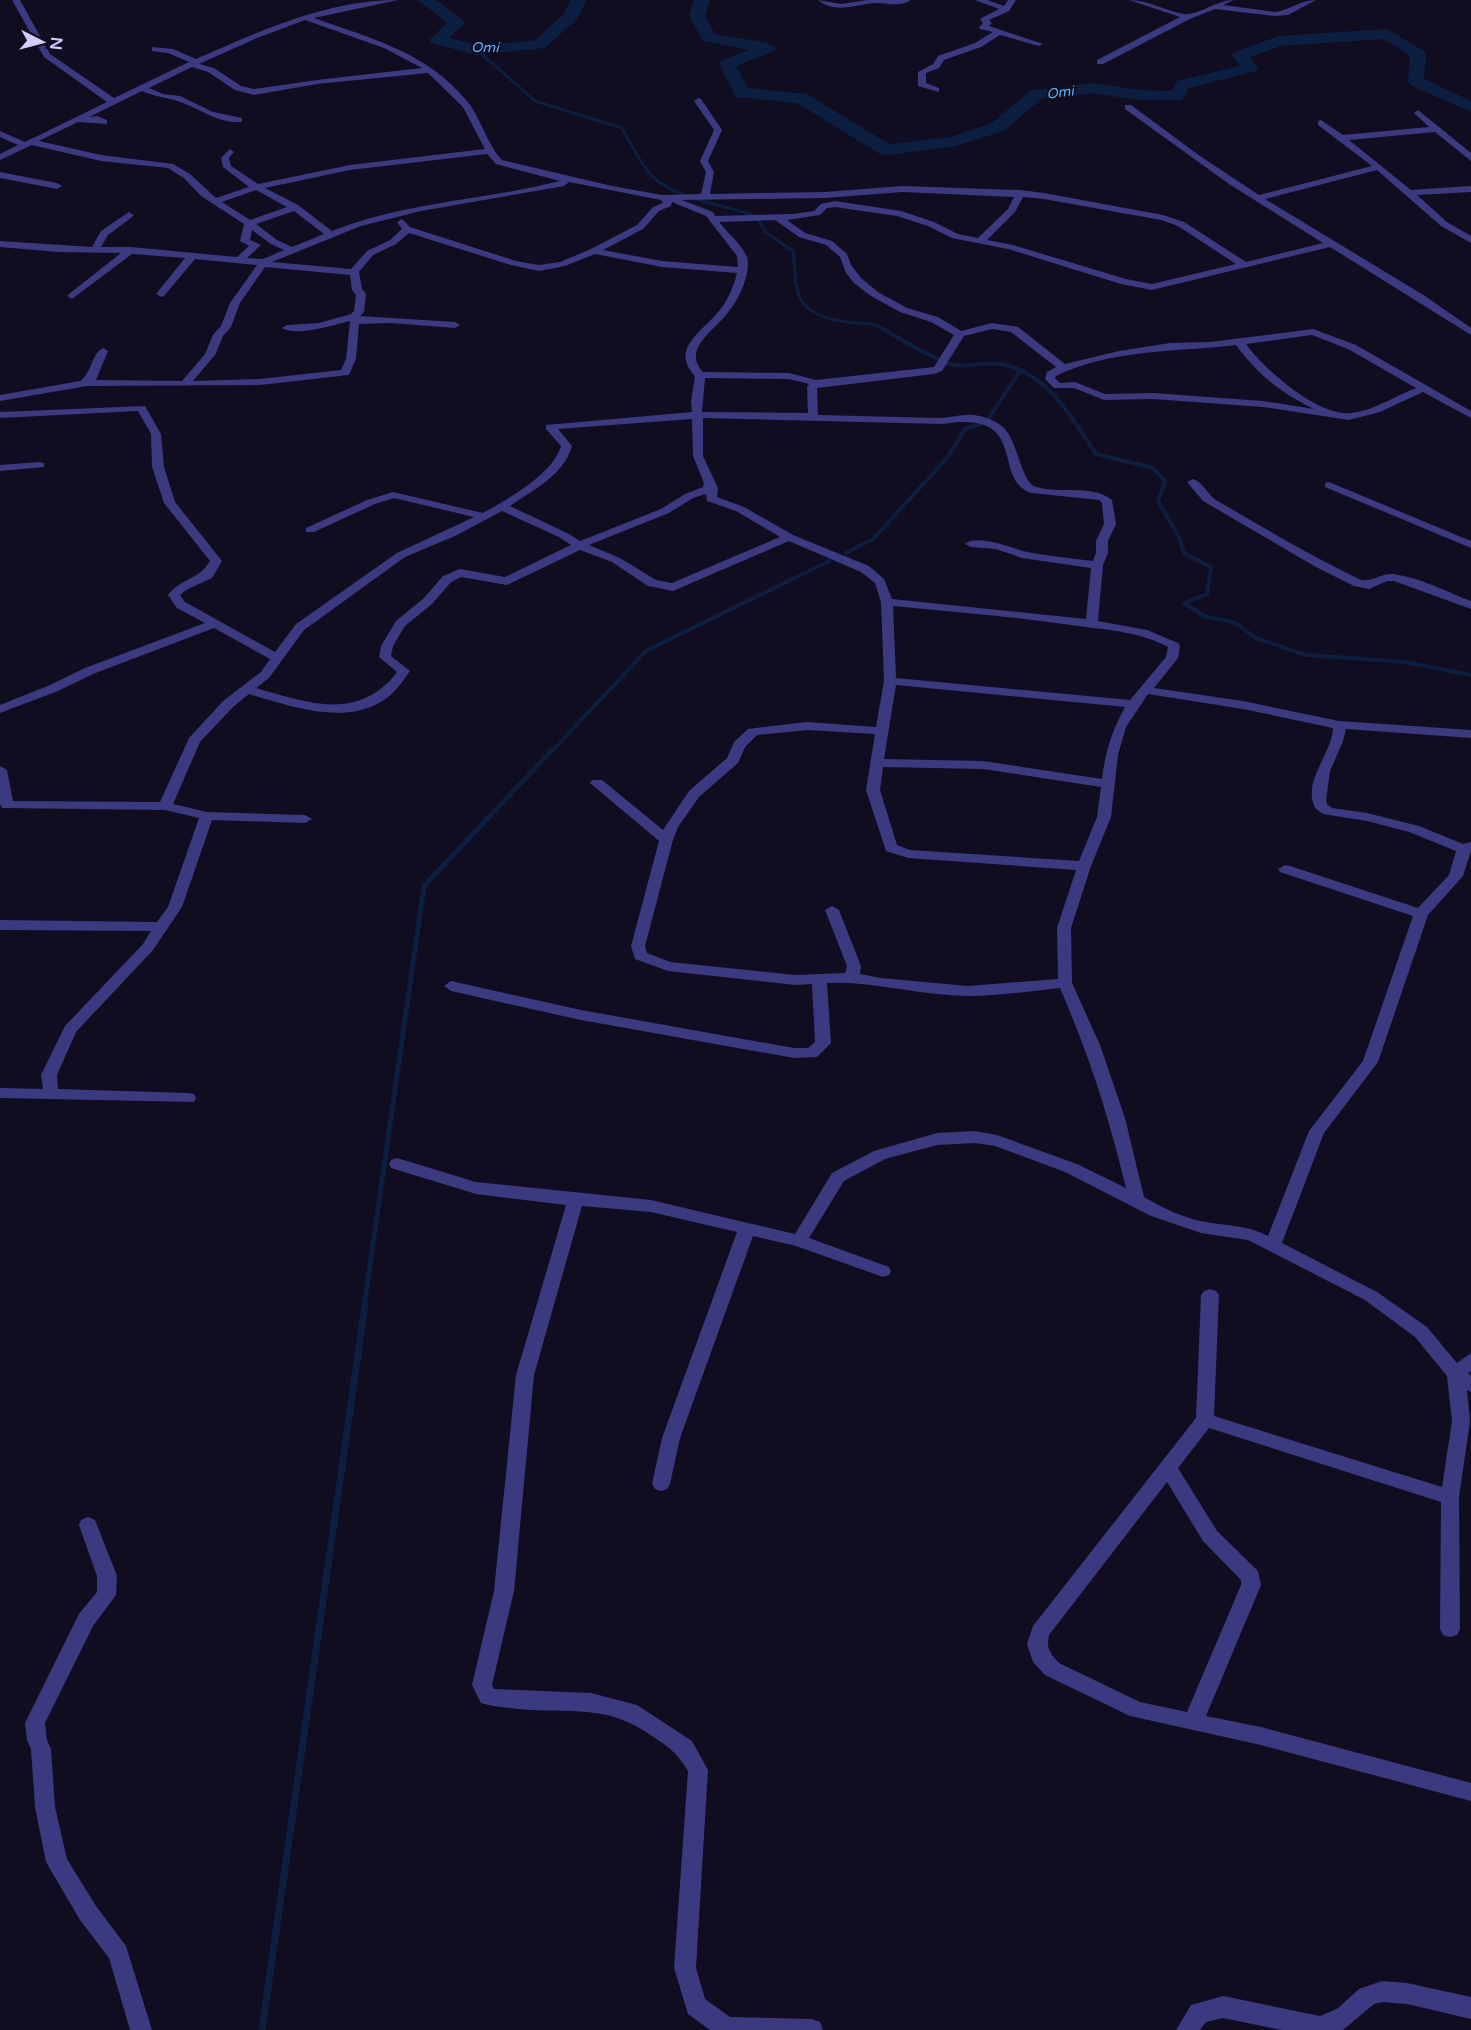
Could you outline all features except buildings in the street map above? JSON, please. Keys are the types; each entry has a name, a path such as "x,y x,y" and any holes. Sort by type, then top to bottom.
{"street":[{"path":"16,0 47,54 113,102"},
{"path":"0,157 194,63 304,17 394,0"},
{"path":"822,0 836,6 855,6 875,0 891,4 907,0"},
{"path":"979,0 1006,9"},
{"path":"1012,0 1006,9 984,19 988,23 983,27 1039,44"},
{"path":"1133,0 1187,17"},
{"path":"1100,62 1187,17 1230,0"},
{"path":"1216,7 1275,14 1312,0"},
{"path":"304,17 399,49 429,70 446,83 467,107 485,140 488,151 499,162 664,197 696,206 710,214 742,256 736,291 722,314 693,344 690,354 692,364 700,375 696,400 698,456 710,483 711,499 740,509 789,537 865,569 880,582 887,602 890,681 873,790 891,848 908,854 1084,866"},
{"path":"936,90 921,84 922,72 936,66 941,58 978,45 999,32"},
{"path":"155,49 162,49 211,70 238,88 254,92 317,82 429,70"},
{"path":"143,88 161,96 177,98 210,114 239,120"},
{"path":"698,101 718,130 704,161 710,172 705,196"},
{"path":"1128,107 1176,145 1331,244 1421,298 1471,332"},
{"path":"1418,113 1471,158"},
{"path":"76,120 91,119 104,122"},
{"path":"1321,123 1379,167 1444,224 1471,240"},
{"path":"1341,138 1437,129"},
{"path":"0,134 28,143 101,158 170,166 187,176 204,194 274,242 291,250"},
{"path":"215,201 254,186 357,167 488,151"},
{"path":"230,152 225,158 227,167 254,186 295,207 331,235"},
{"path":"1258,198 1379,167"},
{"path":"0,175 57,186"},
{"path":"185,384 210,355 218,335 226,327 235,303 250,284 262,263 358,224 421,208 564,183 566,178"},
{"path":"664,197 825,195 902,189 1020,193 1163,218 1181,224 1243,264"},
{"path":"1407,193 1471,189"},
{"path":"980,241 1012,210 1020,193"},
{"path":"395,216 407,229 539,268 562,264 640,227 656,209 668,204 664,197"},
{"path":"712,219 817,213 824,206 835,204 898,213 931,224 955,236 1022,250 1124,282 1152,287 1164,286 1243,264 1331,244"},
{"path":"249,223 295,207"},
{"path":"95,250 104,233 129,215"},
{"path":"777,217 802,235 830,243 844,256 852,275 880,297 902,309 931,318 960,334 992,326 1014,329 1063,368"},
{"path":"240,259 256,245 244,241 249,223"},
{"path":"287,328 319,326 355,316 359,312 362,294 357,290 354,272 370,253 393,242 407,229"},
{"path":"0,244 131,250 354,272"},
{"path":"72,296 131,250"},
{"path":"594,250 663,264 741,270"},
{"path":"161,294 193,255"},
{"path":"0,415 151,396 185,384 260,382 345,373 351,358 355,316"},
{"path":"355,316 359,321 391,320 455,325"},
{"path":"1422,389 1385,404 1372,412 1348,417 1263,404 1153,396 1104,397 1075,385 1058,386 1050,379 1051,374 1063,368 1119,354 1170,346 1210,345 1313,332 1352,347 1471,415"},
{"path":"700,375 789,376 816,383 938,369 960,334"},
{"path":"1238,340 1255,364 1272,380 1334,416"},
{"path":"86,383 92,378 103,351"},
{"path":"0,398 86,383 151,396"},
{"path":"811,418 813,413 812,387 816,383"},
{"path":"151,396 158,467 170,503 216,561 208,575 182,587 174,595 180,605 277,658"},
{"path":"165,806 194,741 228,704 265,675 300,627 329,604 401,555 451,534 502,507 549,474 564,456 567,446 550,427 698,415 942,420 976,417 999,430 1012,449 1018,478 1024,485 1032,490 1102,496 1108,502 1110,524 1102,541 1102,553 1097,565 1092,623"},
{"path":"0,468 40,465"},
{"path":"1193,482 1207,499 1320,565 1358,583 1370,585 1389,576 1471,605"},
{"path":"247,688 271,697 330,709 352,709 365,706 388,691 404,671 385,657 387,646 400,624 447,579 460,573 507,580 605,533 665,511 688,496 708,489 710,483"},
{"path":"1329,485 1471,545"},
{"path":"310,530 371,502 393,495 483,516"},
{"path":"502,507 563,535 578,545 616,560 652,583 673,587 789,537"},
{"path":"971,544 997,546 1022,554 1097,565"},
{"path":"887,602 966,608 1092,623 1137,630 1162,638 1174,646 1172,658 1133,704 1117,736 1111,755 1107,784 1108,802 1104,817 1084,866 1064,928 1065,983 1092,1046 1117,1118 1137,1200"},
{"path":"0,709 54,688 89,671 215,624"},
{"path":"890,681 1133,704"},
{"path":"1144,690 1243,705 1339,725 1471,734"},
{"path":"1273,1245 1317,1131 1370,1062 1421,914 1456,876 1467,847 1414,828 1328,811 1320,805 1319,797 1325,766 1340,735 1339,725"},
{"path":"883,731 807,726 753,732 739,745 733,760 694,794 671,827 638,946 640,956 668,966 715,973 795,980 852,977 881,983 968,991 1065,983"},
{"path":"878,763 983,765 1107,784"},
{"path":"0,770 7,805 165,806 207,816 305,819"},
{"path":"597,783 666,840"},
{"path":"51,1095 49,1075 70,1030 148,947 175,907 207,816"},
{"path":"1285,869 1421,914"},
{"path":"832,910 854,966 852,977"},
{"path":"0,925 160,927"},
{"path":"452,986 581,1015 794,1053 812,1053 823,1043 819,979"},
{"path":"0,1094 188,1098"},
{"path":"799,1241 838,1177 880,1155 937,1139 975,1137 998,1142 1071,1168 1157,1212 1201,1227 1251,1234 1371,1296 1421,1332 1464,1380"},
{"path":"397,1164 476,1188 651,1206 799,1241 883,1271"},
{"path":"576,1200 525,1375 504,1591 482,1685 488,1697 530,1701 591,1702 637,1714 685,1747 698,1770 685,1968 696,2006 726,2028 812,2030"},
{"path":"661,1484 671,1438 747,1229"},
{"path":"1210,1295 1206,1419 1040,1632 1037,1644 1040,1656 1052,1669 1137,1710 1261,1736 1471,1792"},
{"path":"1450,1629 1450,1497 1461,1421 1464,1380 1471,1360"},
{"path":"1206,1419 1450,1497"},
{"path":"1167,1468 1210,1536 1251,1577 1251,1585 1193,1722"},
{"path":"88,1525 107,1576 106,1595 86,1620 35,1723 37,1740 41,1749 45,1807 57,1862 88,1913 118,1953 141,2030"},
{"path":"1187,2030 1199,2013 1223,2007 1320,2027 1333,2025 1343,2020 1376,1992 1391,1991 1471,2008"}],"waterway":[{"name":"Omi","path":"426,0 457,23 437,40 477,50 539,45 571,16 579,0"},
{"name":"Omi","path":"702,0 697,16 709,38 768,48 727,64 742,93 801,98 886,150 952,142 998,127 1036,95 1093,88 1138,95 1176,96 1183,85 1250,68 1240,55 1279,41 1387,34 1418,54 1416,81 1471,107"},
{"path":"477,50 535,101 622,128 643,165 663,185 688,197 757,217 765,232 793,251 798,293 806,306 814,312 833,320 874,324 879,327"},
{"path":"876,325 950,364 962,366 995,363 1017,369 1032,377 1057,399 1096,454 1153,468 1165,481 1158,501 1179,537 1184,553 1211,567 1207,594 1184,603 1206,617 1234,622 1256,638 1306,655 1405,662 1471,675"},
{"path":"846,553 873,539 947,458 965,429 986,422 1020,371"},
{"path":"551,752 646,651 829,561"},
{"path":"364,1307 424,886 552,750"},
{"path":"262,2030 365,1305"}]}
